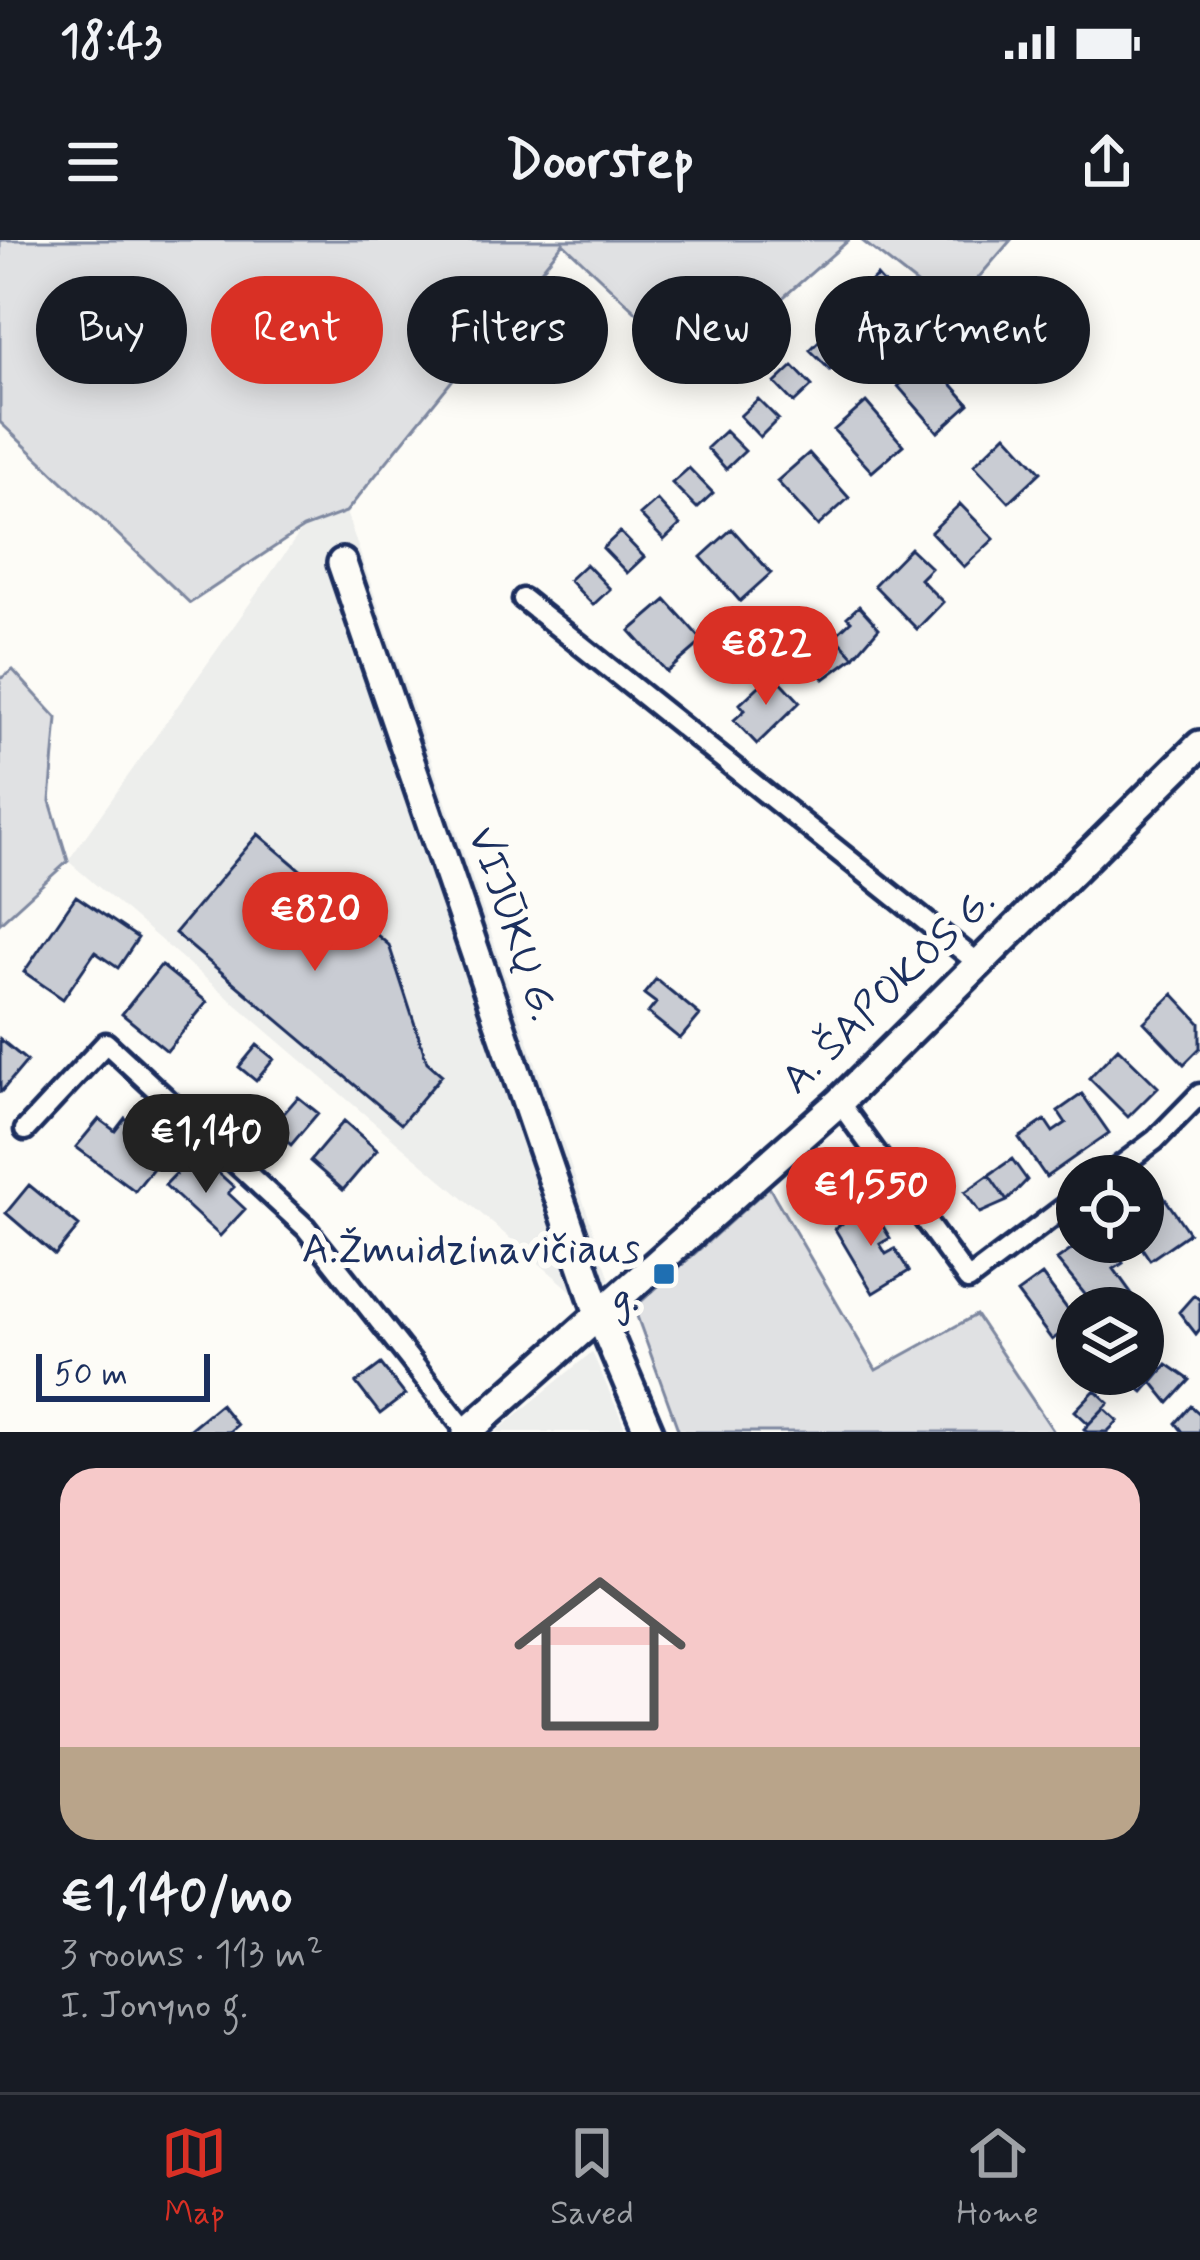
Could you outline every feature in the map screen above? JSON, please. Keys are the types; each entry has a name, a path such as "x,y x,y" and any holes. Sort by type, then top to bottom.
{"street":[{"name":"VIJŪKŲ G.","path":"342,563 599,1314 649,1432"},
{"path":"524,599 978,963"},
{"name":"A. ŠAPOKOS G.","path":"467,1432 839,1102 1200,745"},
{"path":"25,1130 106,1043 306,1228 467,1432"},
{"path":"1135,1155 1200,1094"},
{"path":"839,1102 968,1280 1056,1214"}],"shaded area":[{"path":"0,240 849,240 791,291 791,276 632,276 632,308 608,285 608,276 598,276 563,243 536,276 407,276 407,384 449,384 346,512 303,528 190,603 0,422"},
{"path":"861,240 1011,240 980,276 907,276"},
{"path":"346,512 610,1279 581,1299 68,861 303,528"},
{"path":"13,670 57,718 50,801 68,861 0,923 0,679"},
{"path":"769,1187 876,1370 976,1315 1054,1432 679,1432 634,1308"},
{"path":"592,1352 627,1432 496,1432"}],"building":[{"path":"791,368 812,386 794,403 776,384 791,384"},
{"path":"951,384 969,404 938,432 898,386"},
{"path":"758,399 778,419 760,437 740,416"},
{"path":"866,402 903,445 872,472 834,430"},
{"path":"725,431 745,451 726,469 707,448"},
{"path":"1006,434 1041,472 1009,502 974,465"},
{"path":"809,453 849,498 818,526 777,481"},
{"path":"689,468 713,493 697,508 672,483"},
{"path":"657,500 680,525 664,540 640,515"},
{"path":"960,504 994,539 964,567 931,532"},
{"path":"732,529 771,573 740,601 701,557"},
{"path":"620,532 644,557 627,573 603,548"},
{"path":"910,548 931,568 920,579 943,602 917,629 874,585"},
{"path":"586,564 610,589 593,605 569,580"},
{"path":"666,600 703,641 667,672 630,631"},
{"path":"859,606 879,628 854,657 835,636"},
{"path":"835,636 854,657 824,679 804,657 815,647 820,651"},
{"path":"773,673 800,702 757,744 734,720 745,710 740,704"},
{"path":"258,834 389,945 427,1062 442,1075 401,1124 175,933"},
{"path":"76,896 138,938 118,968 95,952 63,999 24,972"},
{"path":"161,965 207,1002 167,1051 122,1014"},
{"path":"656,979 700,1015 680,1039 648,1013 656,1003 644,994"},
{"path":"1173,994 1200,1023 1200,1048 1184,1064 1144,1022"},
{"path":"0,1039 27,1061 1,1092 0,1092"},
{"path":"257,1045 274,1059 256,1081 239,1067"},
{"path":"1118,1048 1158,1087 1128,1117 1089,1078"},
{"path":"1082,1094 1109,1133 1078,1155 1056,1155 1056,1170 1046,1177 1019,1138 1045,1120 1053,1132 1066,1123 1058,1111"},
{"path":"298,1097 318,1113 291,1145 271,1128"},
{"path":"125,1118 166,1152 135,1191 76,1147 99,1119 115,1131"},
{"path":"344,1121 377,1150 343,1190 310,1161"},
{"path":"191,1158 209,1175 214,1169 234,1187 228,1193 245,1209 220,1236 165,1185"},
{"path":"1012,1159 1027,1180 1007,1201 989,1175"},
{"path":"989,1175 1007,1201 980,1213 965,1192"},
{"path":"29,1185 79,1226 55,1255 6,1213"},
{"path":"1164,1197 1189,1233 1164,1250"},
{"path":"869,1203 890,1238 880,1244 886,1254 895,1249 909,1271 873,1293 835,1229"},
{"path":"1059,1263 1123,1263 1114,1269 1127,1287 1079,1287"},
{"path":"1042,1275 1056,1294 1056,1337 1052,1340 1017,1293"},
{"path":"1194,1295 1200,1300 1196,1334 1179,1312"},
{"path":"381,1364 405,1395 380,1414 356,1383"},
{"path":"1167,1364 1190,1380 1169,1403 1163,1395"},
{"path":"1090,1395 1100,1395 1109,1403 1089,1424 1075,1411"},
{"path":"220,1404 237,1425 229,1432 186,1432"},
{"path":"1191,1406 1200,1414 1200,1432 1183,1432 1176,1423"},
{"path":"1104,1408 1118,1421 1107,1432 1087,1432 1084,1429"}],"place":[{"name":"A.Žmuidzinavičiaus g.","path":"664,1274"}]}
